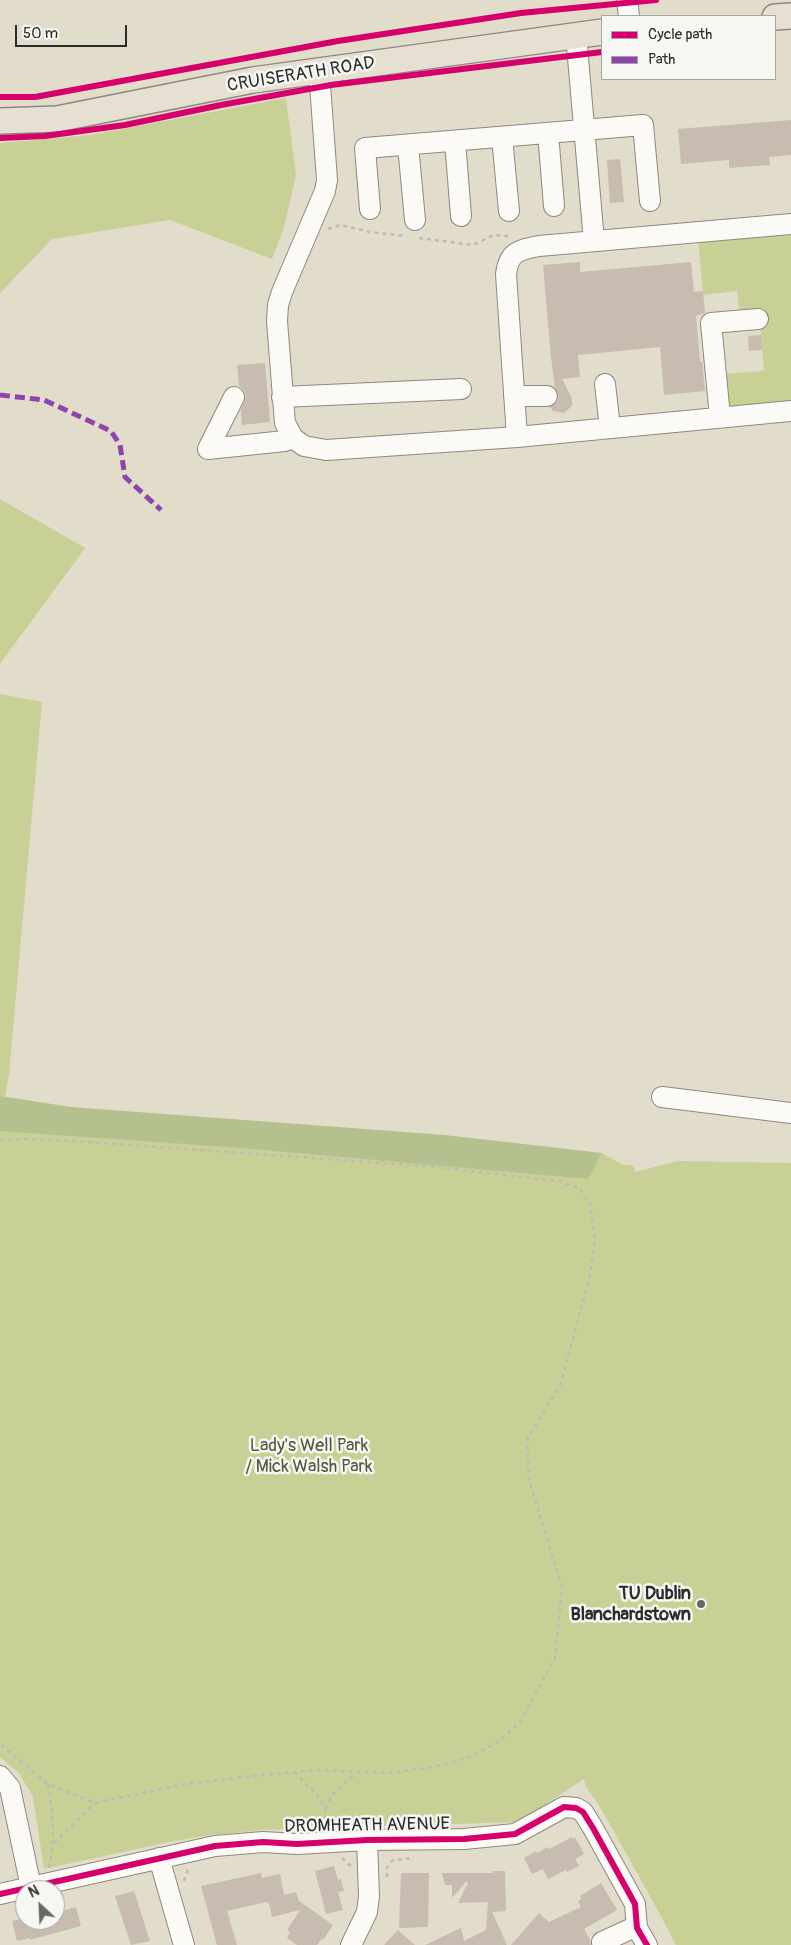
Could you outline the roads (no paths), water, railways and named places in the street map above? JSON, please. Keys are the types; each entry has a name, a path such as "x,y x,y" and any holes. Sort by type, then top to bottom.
{"main road":[{"path":"776,17 791,16"},
{"name":"CRUISERATH ROAD","path":"0,121 58,119 253,80 601,32"}],"street":[{"path":"628,0 629,15"},
{"path":"576,35 594,241"},
{"path":"319,71 327,180 325,191 278,305 282,397 285,422 293,438 304,446 326,450 517,437 791,411"},
{"path":"370,209 366,148 643,125 650,200"},
{"path":"548,133 554,206"},
{"path":"502,137 509,211"},
{"path":"455,141 461,216"},
{"path":"408,145 413,231"},
{"path":"517,437 506,274 507,263 513,254 524,249 539,246 791,224"},
{"path":"720,417 711,323 758,319"},
{"path":"605,384 610,428"},
{"path":"282,397 461,389"},
{"path":"514,396 547,396"},
{"path":"234,397 208,449 285,441 293,438"},
{"path":"662,1097 791,1113"},
{"path":"0,1776 10,1788 30,1880"},
{"name":"DROMHEATH AVENUE","path":"62,1880 215,1846 367,1840 464,1839 508,1835 515,1834 564,1807 576,1808 584,1812 635,1904 637,1926 647,1945"},
{"name":"DROMHEATH AVENUE","path":"351,1945 367,1912 369,1896 367,1840"},
{"path":"159,1858 184,1945"},
{"name":"DROMHEATH AVENUE","path":"0,1894 15,1891"},
{"path":"602,1942 637,1926"}],"place":[{"name":"TU Dublin Blanchardstown","path":"701,1604"}],"park label":[{"name":"Lady's Well Park / Mick Walsh Park","path":"309,1456"}]}
